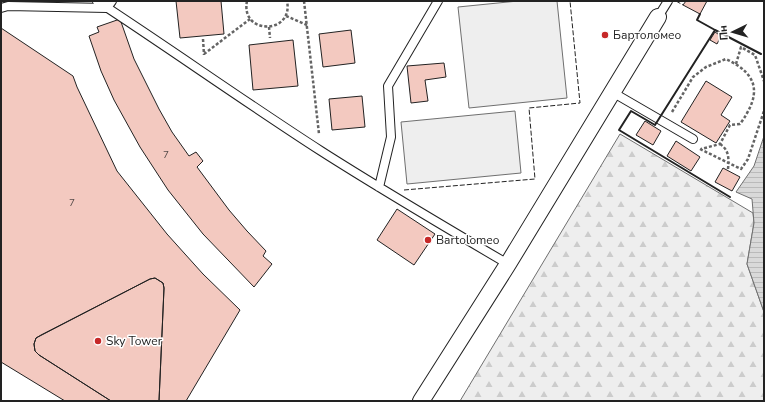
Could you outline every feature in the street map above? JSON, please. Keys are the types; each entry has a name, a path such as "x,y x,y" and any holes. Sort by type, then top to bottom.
{"street":[{"path":"421,401 508,264 658,17"}],"lane":[{"path":"97,1 109,4 206,76 321,150 379,187 508,264"},
{"path":"379,187 390,136 388,86 438,1"},
{"path":"658,17 668,1"},
{"path":"1,8 8,6 109,4"},
{"path":"612,92 693,139"}],"path":[{"path":"247,1 247,12 250,19 256,24 269,27 276,25 286,16 288,10 287,1"},
{"path":"304,1 321,150"},
{"path":"286,16 307,25"},
{"path":"204,54 250,19"},
{"path":"269,27 270,38"},
{"path":"736,64 741,48 755,55 764,81"},
{"path":"665,123 693,77 706,67 726,59 736,64 746,72 750,78 755,95 753,104 740,124 730,125 720,144 700,149"},
{"path":"693,139 700,149 741,169 748,159 764,111"},
{"path":"720,144 728,153 728,169"}],"green space":[{"path":"518,1 557,1 567,98 469,108 458,7"},
{"path":"515,111 521,173 407,184 401,122"},
{"path":"620,134 753,213 754,223 747,264 764,312 764,401 460,401"}],"shaded area":[{"path":"764,136 764,312 747,264 754,223 752,199 736,192 754,166"}],"building":[{"path":"176,1 221,1 224,34 180,38"},
{"path":"686,1 707,1 700,14 683,5"},
{"path":"120,19 134,59 172,132 189,156 196,152 203,161 197,167 229,210 266,251 263,256 272,264 254,287 203,234 168,190 140,147 114,100 101,71 89,36 99,32 97,27"},
{"path":"1,28 73,76 117,171 167,234 203,274 240,310 186,401 159,401 164,288 163,283 155,278 150,279 36,338 34,344 35,351 39,355 111,401 65,401 1,362"},
{"path":"351,30 355,63 323,67 319,34"},
{"path":"715,32 721,36 717,44 710,40"},
{"path":"293,40 298,86 253,90 249,45"},
{"path":"444,63 446,77 425,80 428,101 411,103 407,66"},
{"path":"706,81 732,97 721,115 730,121 716,143 681,122"},
{"path":"362,96 365,127 332,130 329,99"},
{"path":"645,121 661,131 653,145 636,135"},
{"path":"676,141 700,157 691,171 667,156"},
{"path":"723,168 740,177 732,191 715,182"},
{"path":"397,209 435,234 414,265 377,240"},
{"name":"Sky Tower","path":"155,278 163,283 164,288 159,401 111,401 35,351 34,344 36,338 150,279"}],"fence":[{"path":"404,190 535,179 529,108 580,103 570,1"},
{"path":"676,1 683,5"}],"wall":[{"path":"700,14 697,20 715,30 655,125 631,111 619,130 730,197"},
{"path":"715,30 761,54"}],"place":[{"name":"Бартоломео","path":"605,35"},
{"name":"Bartolomeo","path":"428,240"},
{"name":"Sky Tower","path":"98,341"}]}
